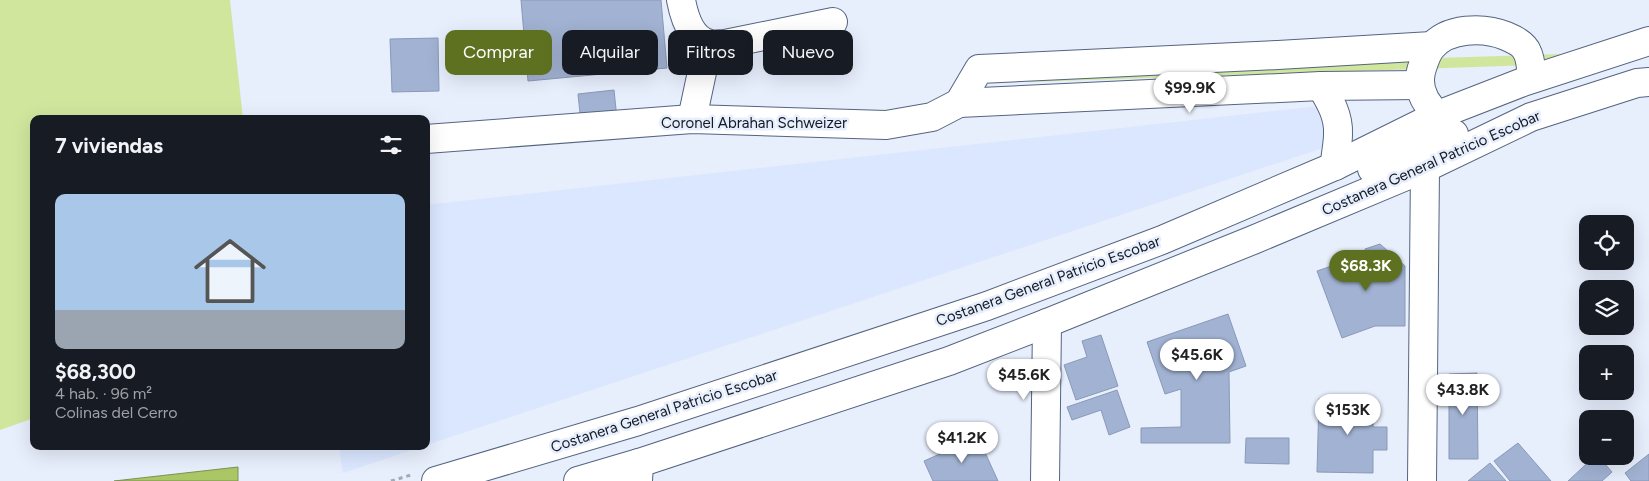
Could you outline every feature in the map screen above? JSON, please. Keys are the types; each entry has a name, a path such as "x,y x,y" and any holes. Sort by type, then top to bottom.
{"main road":[{"path":"681,0 684,16 692,30"},
{"path":"753,38 833,22"},
{"path":"1253,240 1264,222 1288,208 1466,129 1490,117 1509,106 1523,95 1532,78 1527,51 1515,40 1485,30 1462,30 1449,34 1432,46 1420,73 1422,96 1429,107 1438,115 1456,119 1490,117 1609,77 1624,77 1643,82"},
{"name":"Costanera General Patricio Escobar","path":"436,481 638,421 986,306 1162,240 1335,166 1438,115 1532,78 1647,42"},
{"path":"959,103 979,69 1432,46"},
{"path":"692,120 701,75"},
{"name":"Costanera General Patricio Escobar","path":"578,481 638,472 948,361 1253,240 1425,168 1531,117 1643,82"},
{"name":"Coronel Abrahan Schweizer","path":"430,139 692,120 886,125 932,117 959,103 1370,84 1420,85"},
{"path":"1321,86 1331,102 1337,118 1338,135 1335,166"},
{"path":"1422,481 1425,168"},
{"path":"1045,481 1047,323"}],"shaded area":[{"path":"0,0 230,0 243,115 30,115 30,419 0,430"},
{"path":"1562,54 1563,64 1029,82 1024,79 1029,71"},
{"path":"1320,106 1329,146 430,444 430,205"},
{"path":"340,450 411,450 343,473"},
{"path":"238,467 238,481 114,481"}],"building":[{"path":"521,0 661,0 667,68 658,69 658,30 562,30 562,75 592,75 528,81 527,75 552,75 552,30 524,30"},
{"path":"438,38 439,91 392,92 390,39"},
{"path":"614,90 617,119 581,123 578,94"},
{"path":"1380,244 1405,266 1405,326 1375,326 1342,338 1317,271 1361,256 1365,267 1368,265 1365,249"},
{"path":"1228,314 1246,366 1229,372 1230,443 1141,443 1141,428 1181,427 1181,389 1165,394 1147,342"},
{"path":"1101,335 1118,386 1076,400 1064,365 1087,357 1082,341"},
{"path":"1477,373 1478,459 1449,459 1449,374"},
{"path":"1117,390 1130,427 1109,435 1101,410 1072,420 1067,407"},
{"path":"1319,399 1374,400 1373,427 1387,427 1387,450 1373,450 1373,473 1317,472"},
{"path":"978,437 998,481 933,481 924,461"},
{"path":"1246,438 1289,438 1289,464 1245,463"},
{"path":"1518,443 1551,481 1510,481 1494,461"},
{"path":"1649,454 1649,481 1631,481 1625,473"},
{"path":"1490,463 1506,481 1468,481"},
{"path":"1585,465 1606,465 1612,472 1602,481 1568,481"}]}
